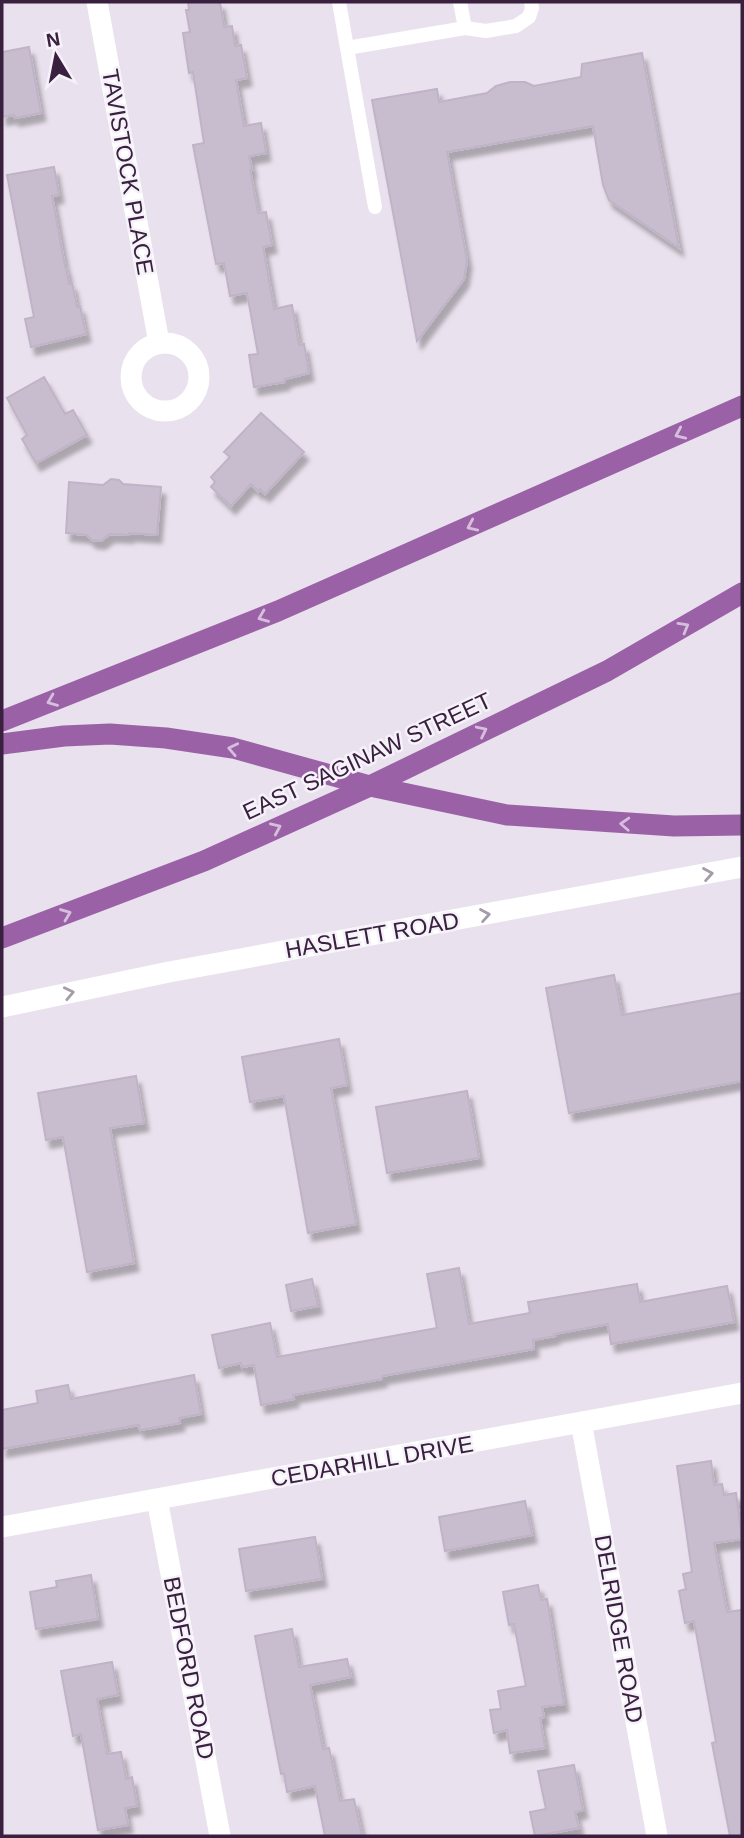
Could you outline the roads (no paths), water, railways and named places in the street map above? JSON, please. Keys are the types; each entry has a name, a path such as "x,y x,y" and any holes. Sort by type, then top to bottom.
{"main road":[{"path":"2,722 278,611 742,406"},
{"name":"EAST SAGINAW STREET","path":"2,938 204,861 370,786 607,671 742,593"},
{"path":"2,744 64,736 110,734 166,738 233,748 370,786 507,815 660,826 742,825"}],"street":[{"name":"TAVISTOCK PLACE","path":"97,2 159,343"},
{"name":"HASLETT ROAD","path":"2,1007 169,972 742,867"},
{"name":"CEDARHILL DRIVE","path":"2,1527 742,1394"},
{"name":"DELRIDGE ROAD","path":"581,1422 657,1836"},
{"name":"BEDFORD ROAD","path":"157,1499 220,1836"}],"lane":[{"path":"339,2 375,207"},
{"path":"460,2 465,28"},
{"path":"347,48 465,28 486,31 516,26 529,17 531,2"}]}
